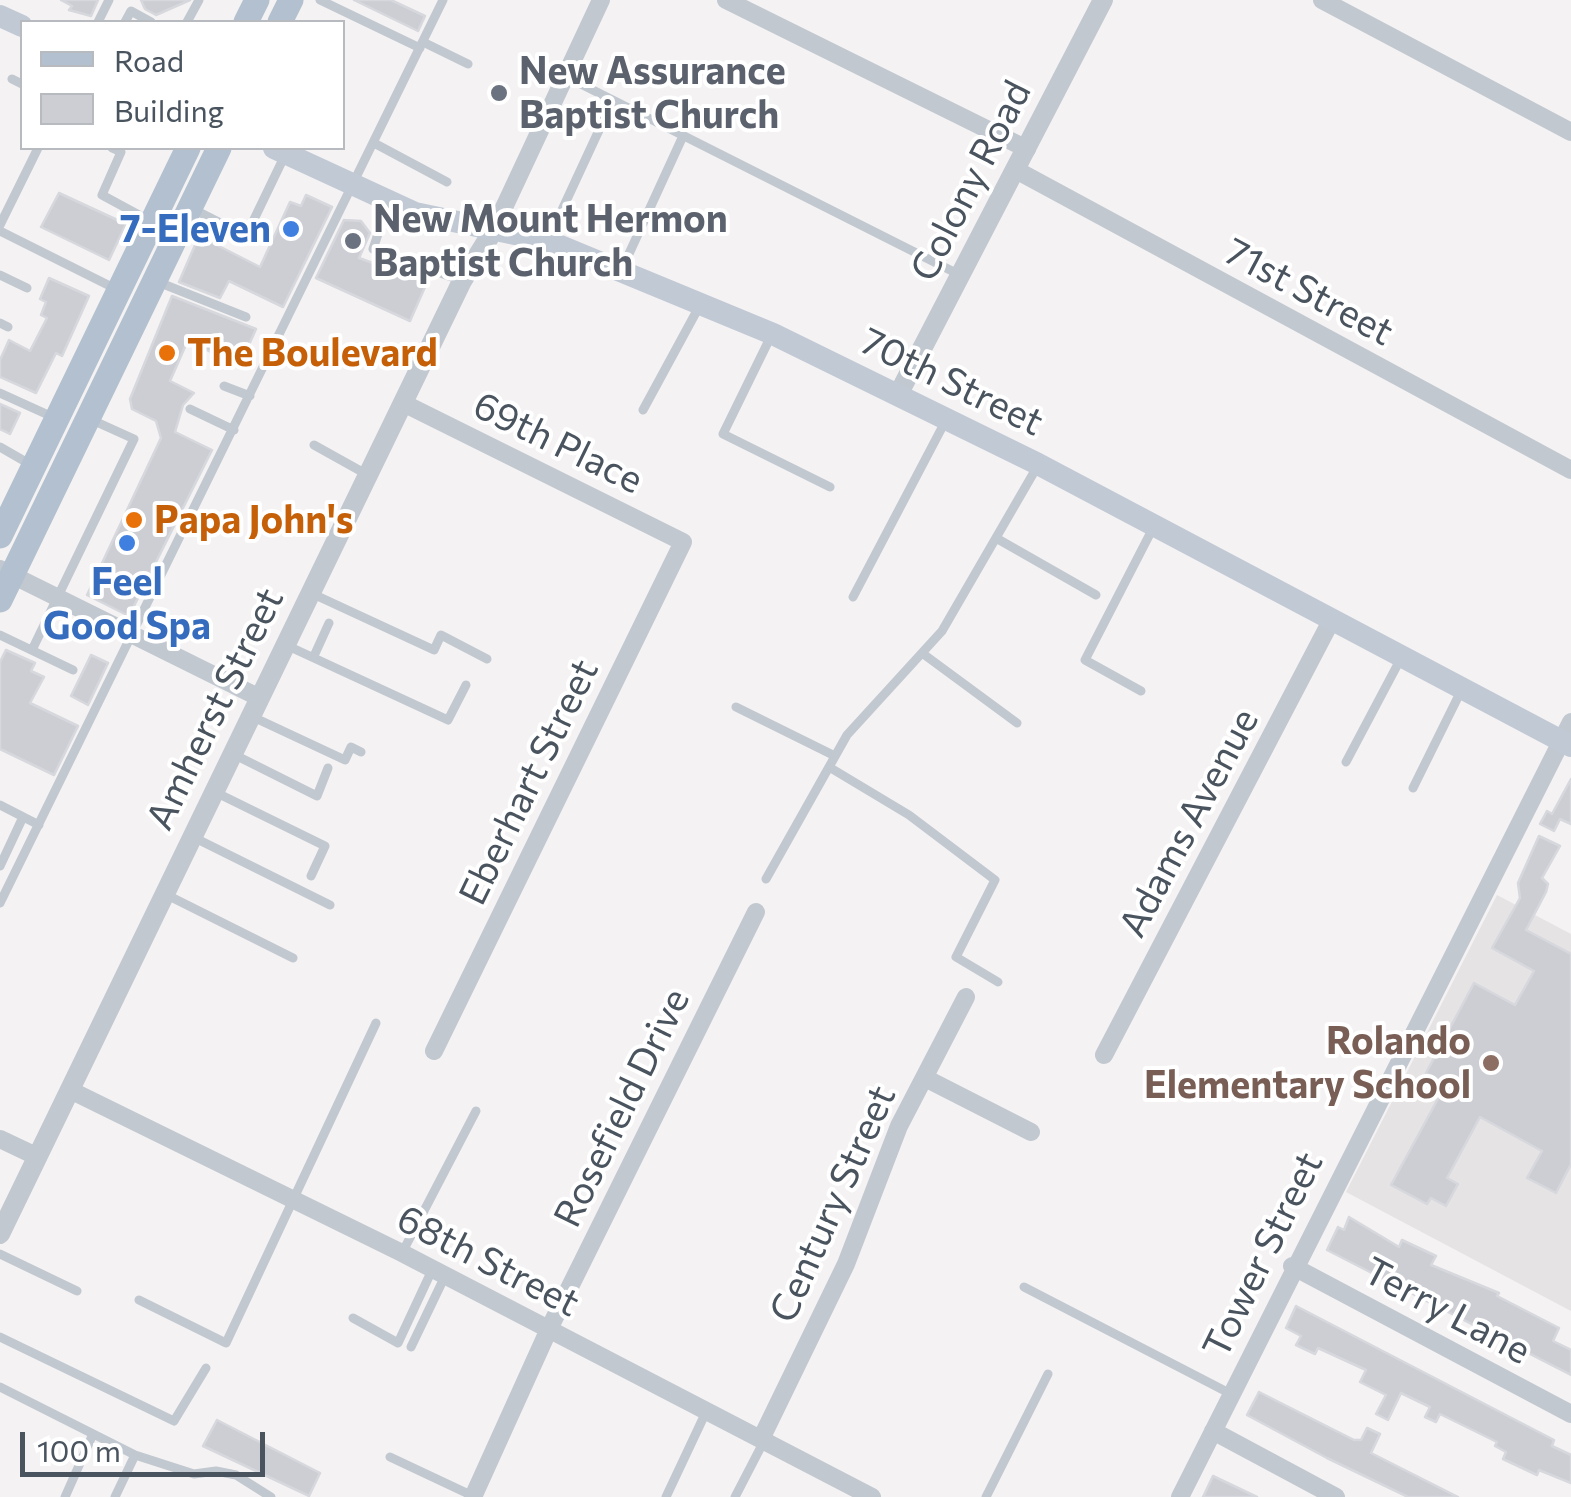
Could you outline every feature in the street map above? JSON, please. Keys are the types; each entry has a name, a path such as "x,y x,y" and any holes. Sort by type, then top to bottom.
{"main road":[{"path":"3,520 58,419 187,150"},
{"path":"0,600 6,573 90,418 219,150"},
{"name":"70th Street","path":"280,151 415,213 548,241 773,334 1038,464 1462,689 1568,736"}],"street":[{"name":"Amherst Street","path":"0,1234 462,280 493,230 601,0"},
{"path":"726,0 1026,149"},
{"name":"Colony Road","path":"899,393 1103,0"},
{"path":"1322,0 1571,132"},
{"name":"71st Street","path":"1016,170 1571,470"},
{"name":"69th Place","path":"403,403 684,542"},
{"name":"Eberhart Street","path":"434,1051 684,542"},
{"path":"6,573 255,707"},
{"name":"Adams Avenue","path":"1104,1055 1332,621"},
{"name":"Tower Street","path":"1180,1497 1292,1266 1568,736"},
{"name":"Rosefield Drive","path":"473,1497 549,1329 756,912"},
{"name":"Century Street","path":"762,1440 846,1264 900,1126 966,997"},
{"path":"925,1078 1032,1132"},
{"name":"68th Street","path":"70,1090 440,1271 762,1440 844,1491 872,1497"},
{"path":"0,1139 38,1157"},
{"name":"Terry Lane","path":"1292,1266 1571,1414"},
{"path":"1213,1432 1336,1497"}],"lane":[{"path":"320,0 468,64"},
{"path":"0,903 442,3 429,0"},
{"path":"567,77 962,276"},
{"path":"548,241 613,100"},
{"path":"622,269 683,136"},
{"path":"374,144 448,182"},
{"path":"37,150 0,228 119,290"},
{"path":"116,150 121,152 102,195 152,222"},
{"path":"190,208 246,236 280,151"},
{"path":"0,194 12,200"},
{"path":"389,202 373,249 462,280"},
{"path":"0,274 27,288"},
{"path":"155,280 246,317"},
{"path":"643,410 702,302"},
{"path":"773,334 723,434 830,487"},
{"path":"224,386 250,396"},
{"path":"0,393 58,419"},
{"path":"190,409 234,430"},
{"path":"32,650 134,438 90,418"},
{"path":"853,598 947,418"},
{"path":"314,445 368,475"},
{"path":"0,448 34,466"},
{"path":"766,879 847,735 942,631 1038,464"},
{"path":"1141,691 1085,660 1154,526"},
{"path":"996,538 1096,595"},
{"path":"310,593 434,650 441,635 487,659"},
{"path":"314,656 329,624"},
{"path":"0,636 74,670"},
{"path":"285,645 448,720 466,685"},
{"path":"922,653 1016,723"},
{"path":"1346,762 1402,657"},
{"path":"1412,788 1462,689"},
{"path":"736,706 835,756"},
{"path":"255,707 345,760 350,747 361,752"},
{"path":"232,754 316,796 328,768"},
{"path":"829,767 908,814 995,880 956,957 998,982"},
{"path":"214,791 324,846 312,876"},
{"path":"0,805 38,825"},
{"path":"0,866 23,817"},
{"path":"192,836 330,905"},
{"path":"164,894 294,958"},
{"path":"139,1300 226,1343 376,1023"},
{"path":"402,1252 476,1112"},
{"path":"0,1254 77,1291"},
{"path":"353,1318 398,1343 440,1271"},
{"path":"411,1347 440,1271"},
{"path":"1024,1287 1230,1394"},
{"path":"0,1337 174,1421 206,1368"},
{"path":"986,1497 1048,1374"},
{"path":"0,1388 135,1455 194,1474 216,1471 236,1475 271,1497"},
{"path":"666,1497 706,1412"},
{"path":"65,1497 94,1434"},
{"path":"735,1497 762,1440"},
{"path":"115,1497 135,1455"},
{"path":"390,1457 473,1497"}],"shaded area":[{"name":"Rolando Elementary School","path":"1497,895 1571,934 1571,1311 1346,1192"}],"building":[{"path":"61,0 98,0 91,16 69,10 72,6"},
{"path":"141,0 190,0 156,15 145,9"},
{"path":"354,0 391,0 425,16 418,31"},
{"path":"59,193 126,224 109,260 41,227"},
{"path":"306,195 332,207 283,307 229,281 220,298 179,282 199,236 260,267 290,202 301,206"},
{"path":"344,220 361,221 370,233 359,258 417,279 425,287 410,321 316,278"},
{"path":"49,278 89,296 62,356 56,353 36,393 0,377 0,360 9,340 30,351 47,318 41,315 46,302 40,299"},
{"path":"172,296 256,329 239,367 188,340 170,381 194,393 183,405 175,432 212,450 129,616 87,595 161,438 156,421 132,409 130,399"},
{"path":"0,404 20,413 10,434 0,429"},
{"path":"6,650 35,663 31,671 44,677 30,703 78,726 54,775 0,749 0,662"},
{"path":"91,655 108,663 88,705 71,696"},
{"path":"1571,779 1571,824 1560,819 1554,831 1540,824 1547,811 1552,814"},
{"path":"1539,836 1560,846 1542,878 1548,884 1546,892 1526,930 1571,954 1571,1164 1556,1193 1527,1178 1542,1151 1480,1117 1447,1178 1458,1184 1446,1206 1431,1198 1427,1204 1391,1185 1446,1084 1426,1073 1474,983 1515,1005 1534,971 1492,948 1520,898 1518,883"},
{"path":"1349,1217 1399,1247 1402,1240 1436,1256 1431,1265 1499,1293 1497,1296 1559,1328 1553,1341 1571,1350 1571,1375 1327,1250 1338,1227 1344,1230"},
{"path":"1296,1306 1554,1440 1552,1446 1571,1455 1571,1483 1539,1470 1537,1475 1503,1459 1506,1452 1495,1446 1497,1442 1440,1414 1436,1422 1425,1417 1430,1407 1401,1393 1388,1420 1376,1414 1386,1395 1360,1382 1366,1370 1318,1348 1315,1354 1296,1345 1301,1336 1286,1328"},
{"path":"1259,1392 1354,1440 1361,1440 1367,1428 1380,1434 1371,1453 1458,1497 1408,1497 1327,1458 1247,1415"},
{"path":"217,1420 320,1473 309,1496 203,1446"},
{"path":"1213,1476 1257,1497 1203,1497"}],"place":[{"name":"New Assurance Baptist Church","path":"499,93"},
{"name":"7-Eleven","path":"291,229"},
{"name":"New Mount Hermon Baptist Church","path":"353,241"},
{"name":"The Boulevard","path":"167,353"},
{"name":"Papa John's","path":"134,520"},
{"name":"Feel Good Spa","path":"127,543"},
{"name":"Rolando Elementary School","path":"1491,1063"}]}
